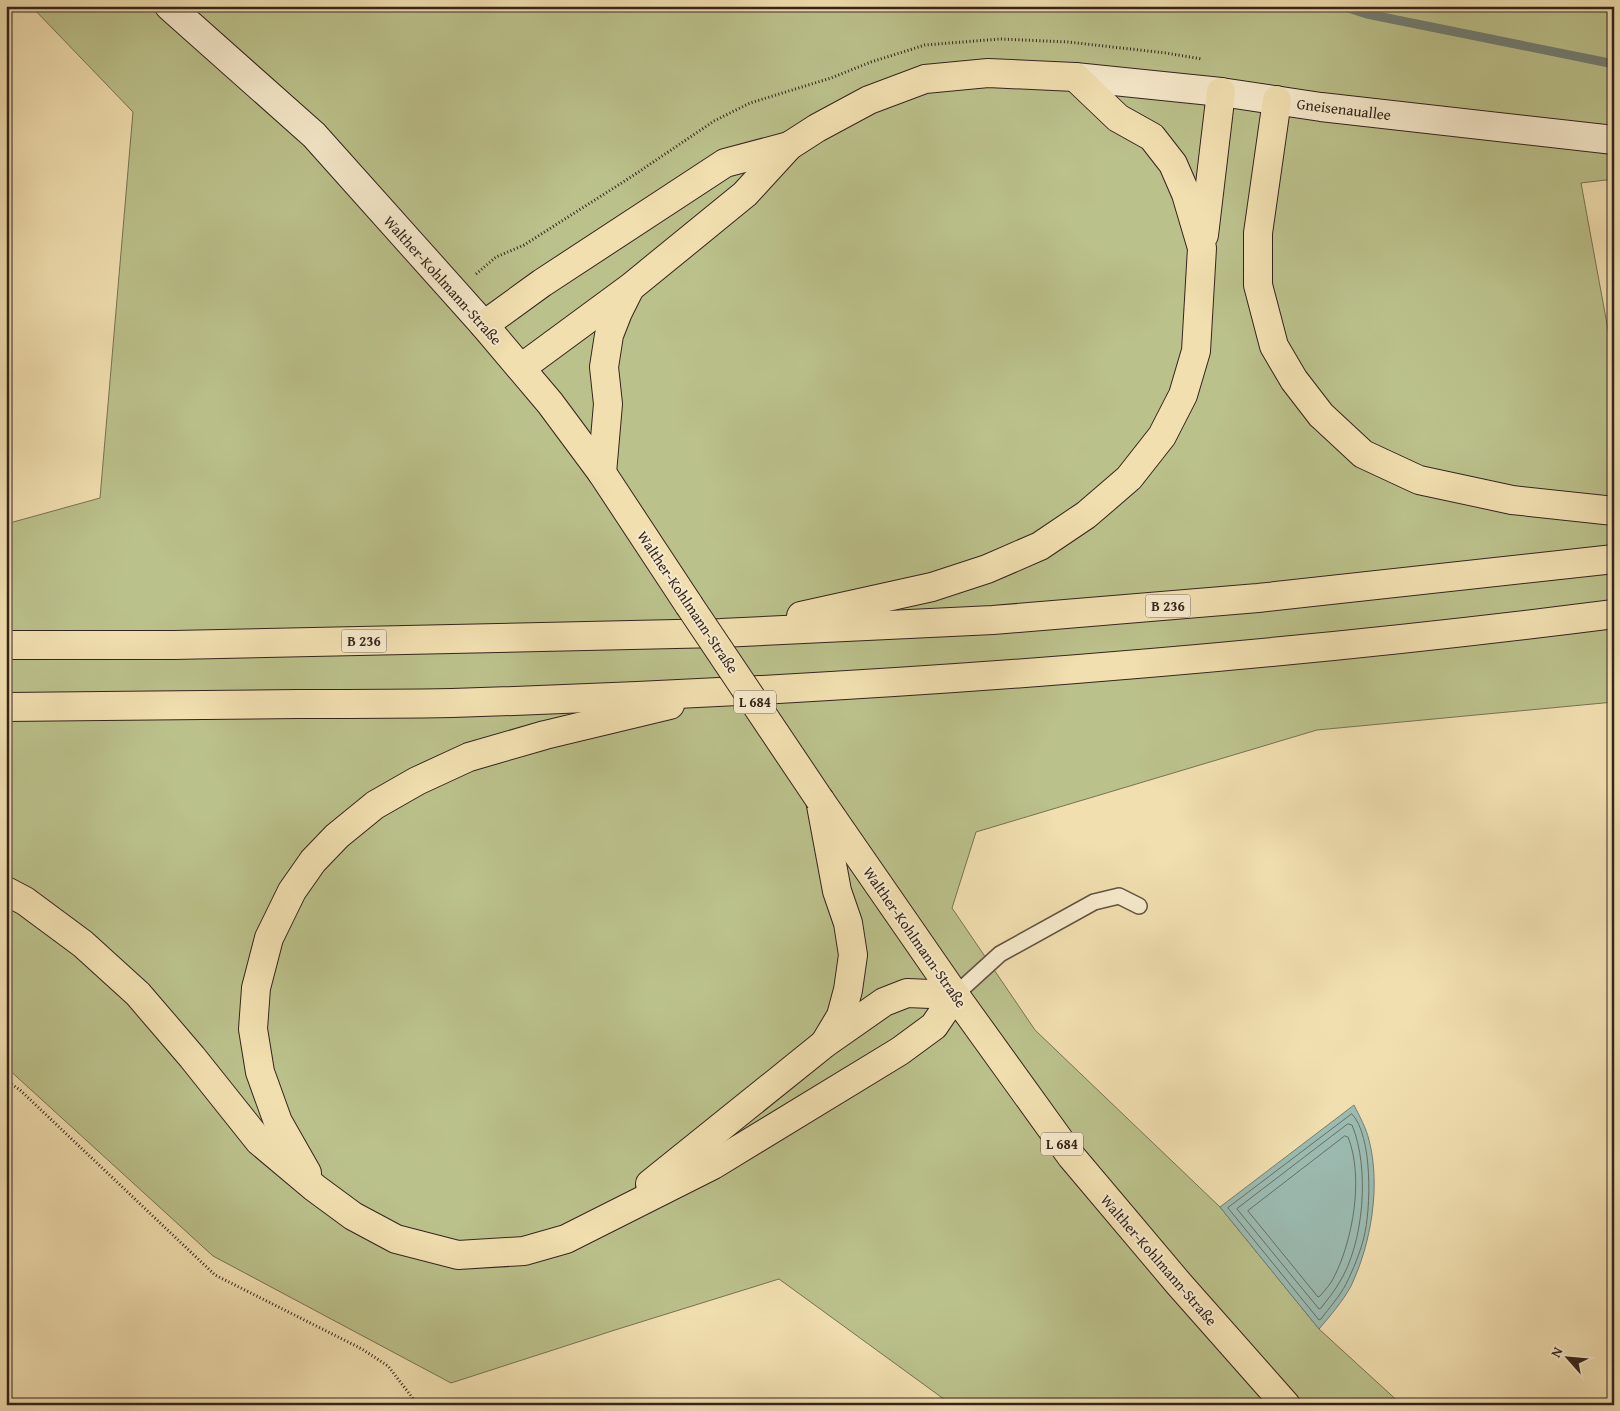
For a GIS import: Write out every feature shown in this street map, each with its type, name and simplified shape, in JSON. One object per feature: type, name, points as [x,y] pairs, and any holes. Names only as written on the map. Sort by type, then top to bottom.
[{"type":"main road","name":"Walther-Kohlmann-Straße","points":[[169,6],[314,136],[455,292],[550,403],[602,473],[820,800],[836,837],[956,995],[1070,1156],[1179,1284],[1286,1405]]},
{"type":"main road","points":[[521,368],[631,287],[744,194],[789,146],[817,128],[869,100],[925,79],[988,73],[1075,77],[1118,118],[1152,137],[1168,157],[1186,194],[1202,248]]},
{"type":"main road","name":"Gneisenauallee","points":[[1075,77],[1221,92],[1321,107],[1614,140]]},
{"type":"main road","points":[[721,633],[932,587],[987,569],[1040,546],[1086,515],[1130,478],[1162,436],[1183,395],[1196,352],[1202,248],[1221,92]]},
{"type":"main road","points":[[1276,100],[1258,234],[1258,285],[1274,346],[1294,380],[1321,415],[1363,454],[1419,480],[1512,500],[1614,511]]},
{"type":"main road","points":[[484,325],[542,283],[725,163],[789,146]]},
{"type":"main road","points":[[602,473],[608,404],[604,367],[609,335],[631,287]]},
{"type":"main road","name":"B 236","points":[[6,645],[174,645],[721,633],[1012,619],[1258,598],[1614,559]]},
{"type":"main road","points":[[6,707],[449,703],[720,692],[1192,660],[1479,631],[1614,614]]},
{"type":"main road","points":[[315,1188],[278,1122],[260,1072],[253,1028],[256,988],[269,938],[292,891],[313,861],[337,836],[375,805],[418,781],[469,757],[545,735],[720,692]]},
{"type":"main road","points":[[824,1044],[841,1016],[848,990],[853,956],[848,923],[837,891],[836,837]]},
{"type":"main road","points":[[6,891],[25,901],[83,944],[138,994],[192,1057],[258,1141],[315,1188],[353,1216],[396,1239],[458,1255],[524,1251],[566,1239],[713,1165],[900,1051],[934,1026],[956,995]]},
{"type":"main road","points":[[604,1221],[824,1044],[884,1002],[907,993],[956,995]]},
{"type":"lane","points":[[956,995],[1000,954],[1094,902],[1119,896],[1139,906]]},
{"type":"path","points":[[455,292],[496,257],[524,245],[631,177],[714,121],[750,102],[831,78],[871,62],[925,45],[1000,39],[1049,41],[1205,59]]},
{"type":"path","points":[[6,1080],[20,1090],[215,1275],[362,1349],[388,1366],[418,1405]]},
{"type":"green space","points":[[31,6],[1614,6],[1614,179],[1581,183],[1614,362],[1614,702],[1317,730],[976,832],[952,908],[1035,1030],[1220,1207],[1319,1329],[1402,1405],[952,1405],[779,1279],[451,1383],[213,1256],[6,1067],[6,524],[100,498],[133,112]]},
{"type":"water","points":[[1354,1105],[1363,1122],[1372,1158],[1374,1195],[1372,1214],[1364,1252],[1351,1286],[1319,1329],[1220,1207]]},
{"type":"waterway","points":[[1342,6],[1367,14],[1614,64]]}]
